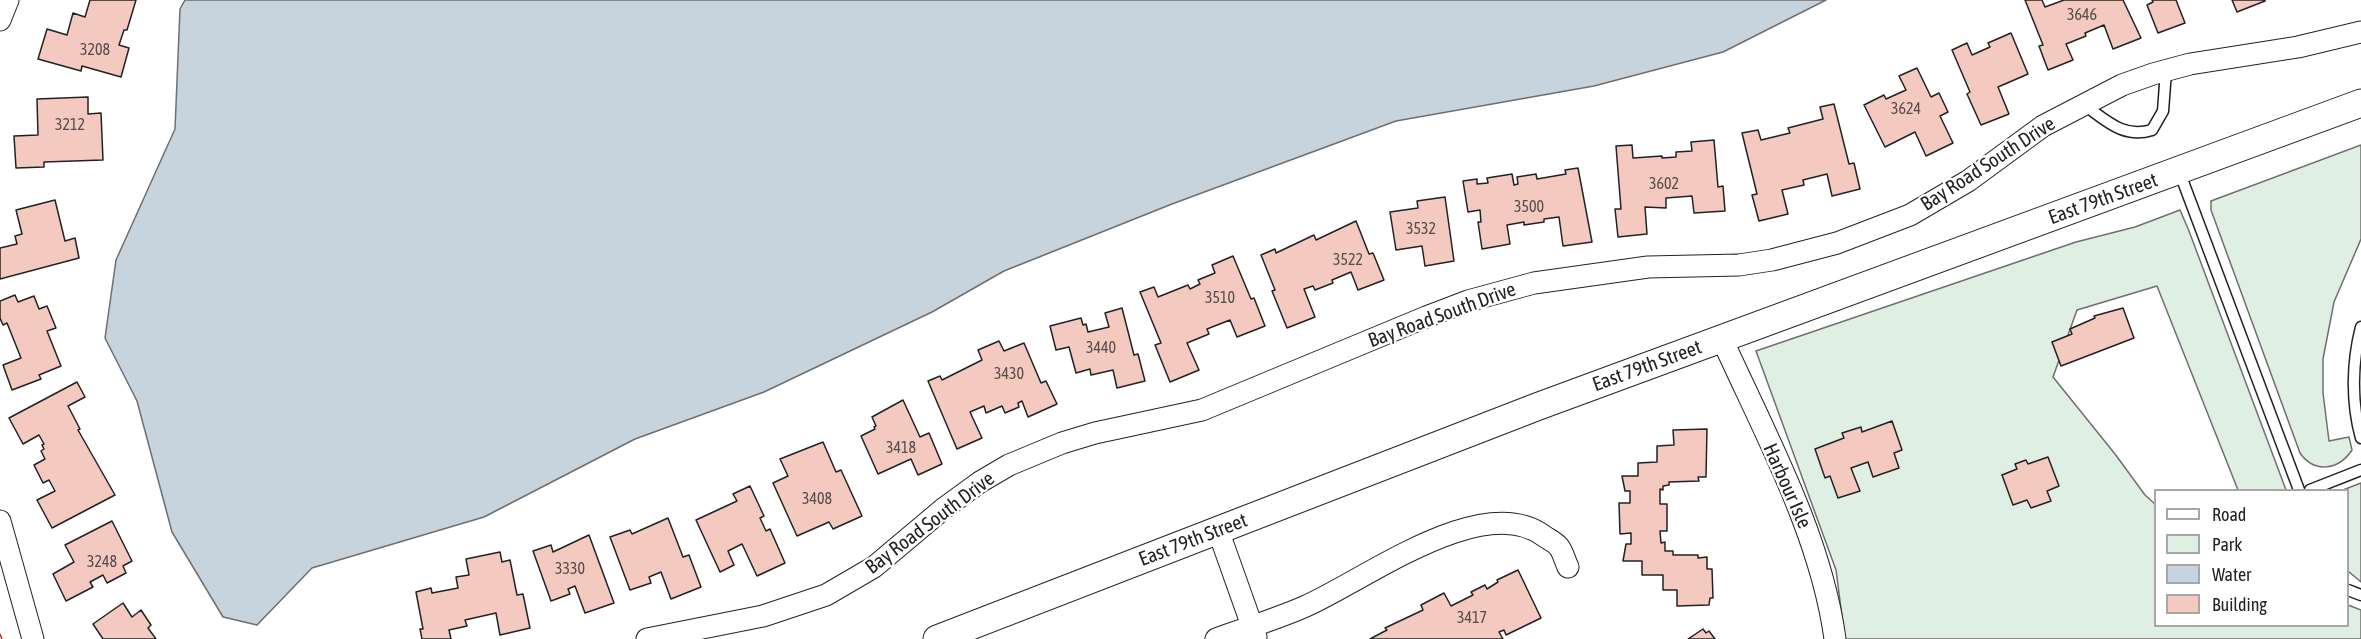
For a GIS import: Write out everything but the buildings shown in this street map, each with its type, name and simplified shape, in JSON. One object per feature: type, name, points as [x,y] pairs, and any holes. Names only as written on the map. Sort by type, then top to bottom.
[{"type":"street","points":[[0,20],[8,0]]},
{"type":"street","name":"Bay Road South Drive","points":[[647,639],[763,616],[826,595],[874,567],[961,494],[1030,455],[1095,433],[1202,410],[1468,301],[1557,278],[1648,267],[1739,265],[1772,260],[1837,243],[1889,224],[1968,181],[2043,126],[2122,86],[2201,62],[2320,42],[2361,32]]},
{"type":"street","name":"East 79th Street","points":[[937,639],[1722,339],[2361,103]]},
{"type":"street","name":"Harbour Isle","points":[[1722,339],[1807,530],[1824,584],[1835,639]]},
{"type":"street","points":[[0,520],[33,639]]},
{"type":"street","points":[[1216,639],[1255,632],[1427,543],[1457,530],[1487,523],[1511,522],[1536,530],[1559,546],[1568,567]]},
{"type":"street","points":[[1218,530],[1255,632]]},
{"type":"lane","points":[[2083,104],[2114,125],[2129,132],[2142,134],[2152,130],[2163,111],[2166,71]]},
{"type":"lane","points":[[2179,171],[2299,489]]},
{"type":"lane","points":[[2361,327],[2354,362],[2356,404],[2361,438]]},
{"type":"lane","points":[[2313,489],[2361,470]]},
{"type":"green space","points":[[2361,145],[2361,239],[2334,302],[2323,359],[2323,393],[2329,441],[2349,437],[2352,450],[2340,462],[2326,467],[2312,464],[2300,453],[2211,210],[2211,201]]},
{"type":"green space","points":[[2180,210],[2286,489],[2238,489],[2157,286],[2077,310],[2053,377],[2145,495],[2154,503],[2154,627],[2349,627],[2349,605],[2361,610],[2361,639],[1845,639],[1836,570],[1756,351],[2076,242],[2135,227]]},
{"type":"green space","points":[[2361,483],[2361,582],[2349,572],[2349,489],[2346,489]]},
{"type":"water","points":[[185,0],[1826,0],[1723,52],[1594,86],[1396,121],[1172,204],[1004,271],[932,312],[764,392],[635,439],[484,517],[312,568],[257,625],[223,617],[172,532],[137,401],[105,338],[116,260],[175,129],[180,9]]},
{"type":"power","points":[[0,634],[2,639]]}]
